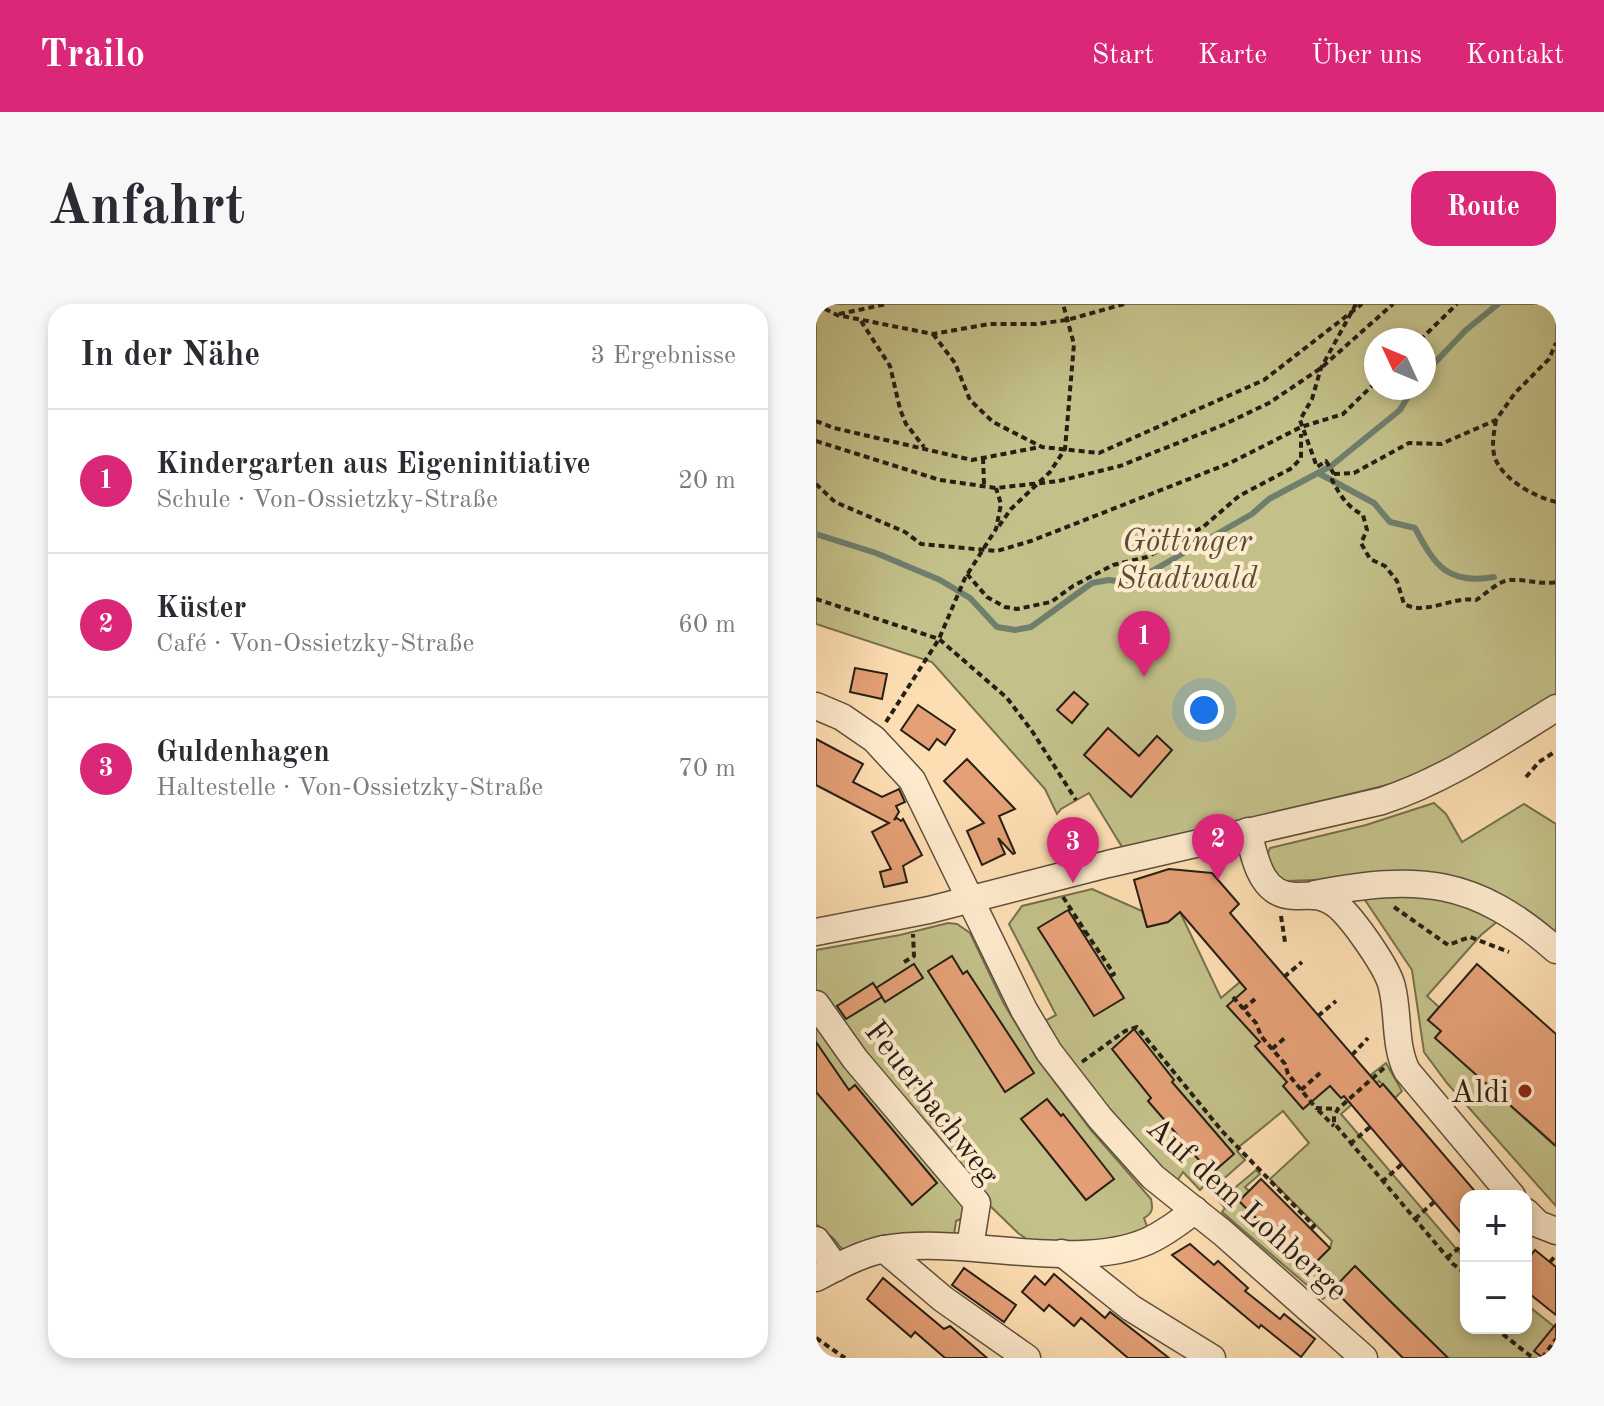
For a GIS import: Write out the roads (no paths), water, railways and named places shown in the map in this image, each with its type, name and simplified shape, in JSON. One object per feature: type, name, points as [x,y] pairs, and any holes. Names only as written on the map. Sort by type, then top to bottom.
[{"type":"street","name":"Auf dem Lohberge","points":[[816,706],[856,725],[901,765],[912,780],[1024,1010],[1063,1071],[1100,1118],[1153,1177],[1318,1315],[1364,1358]]},
{"type":"street","points":[[816,932],[929,910],[1052,878],[1371,804],[1419,789],[1444,777],[1556,708]]},
{"type":"street","points":[[1248,831],[1258,868],[1272,889],[1283,895],[1315,894],[1362,884],[1431,884],[1452,889],[1514,915],[1556,950]]},
{"type":"street","points":[[1315,894],[1340,908],[1387,971],[1400,1050],[1412,1080],[1507,1190]]},
{"type":"street","name":"Feuerbachweg","points":[[816,1004],[855,1059],[977,1203],[970,1247]]},
{"type":"street","points":[[816,1240],[826,1273],[884,1249],[970,1247],[1062,1253],[1119,1250],[1166,1232],[1195,1210]]},
{"type":"street","points":[[1532,1218],[1538,1224],[1556,1231]]},
{"type":"street","points":[[884,1249],[943,1299],[1027,1358]]},
{"type":"street","points":[[1062,1253],[1131,1308],[1212,1358]]},
{"type":"waterway","points":[[1436,361],[1466,330],[1498,304]]},
{"type":"waterway","points":[[816,534],[876,553],[940,580],[970,598],[997,627],[1015,630],[1031,627],[1092,583],[1109,580],[1131,583],[1252,514],[1269,499],[1331,466],[1400,410],[1406,400]]},
{"type":"waterway","points":[[1320,474],[1374,503],[1390,522],[1415,528],[1429,553],[1445,570],[1465,578],[1494,577]]},
{"type":"place","name":"Kindergarten aus Eigeninitiative","points":[[1144,677]]},
{"type":"place","name":"Küster","points":[[1218,880]]},
{"type":"place","name":"Guldenhagen","points":[[1073,883]]},
{"type":"place","name":"Aldi","points":[[1525,1091]]},
{"type":"park label","name":"Göttinger Stadtwald","points":[[1187,558]]}]
